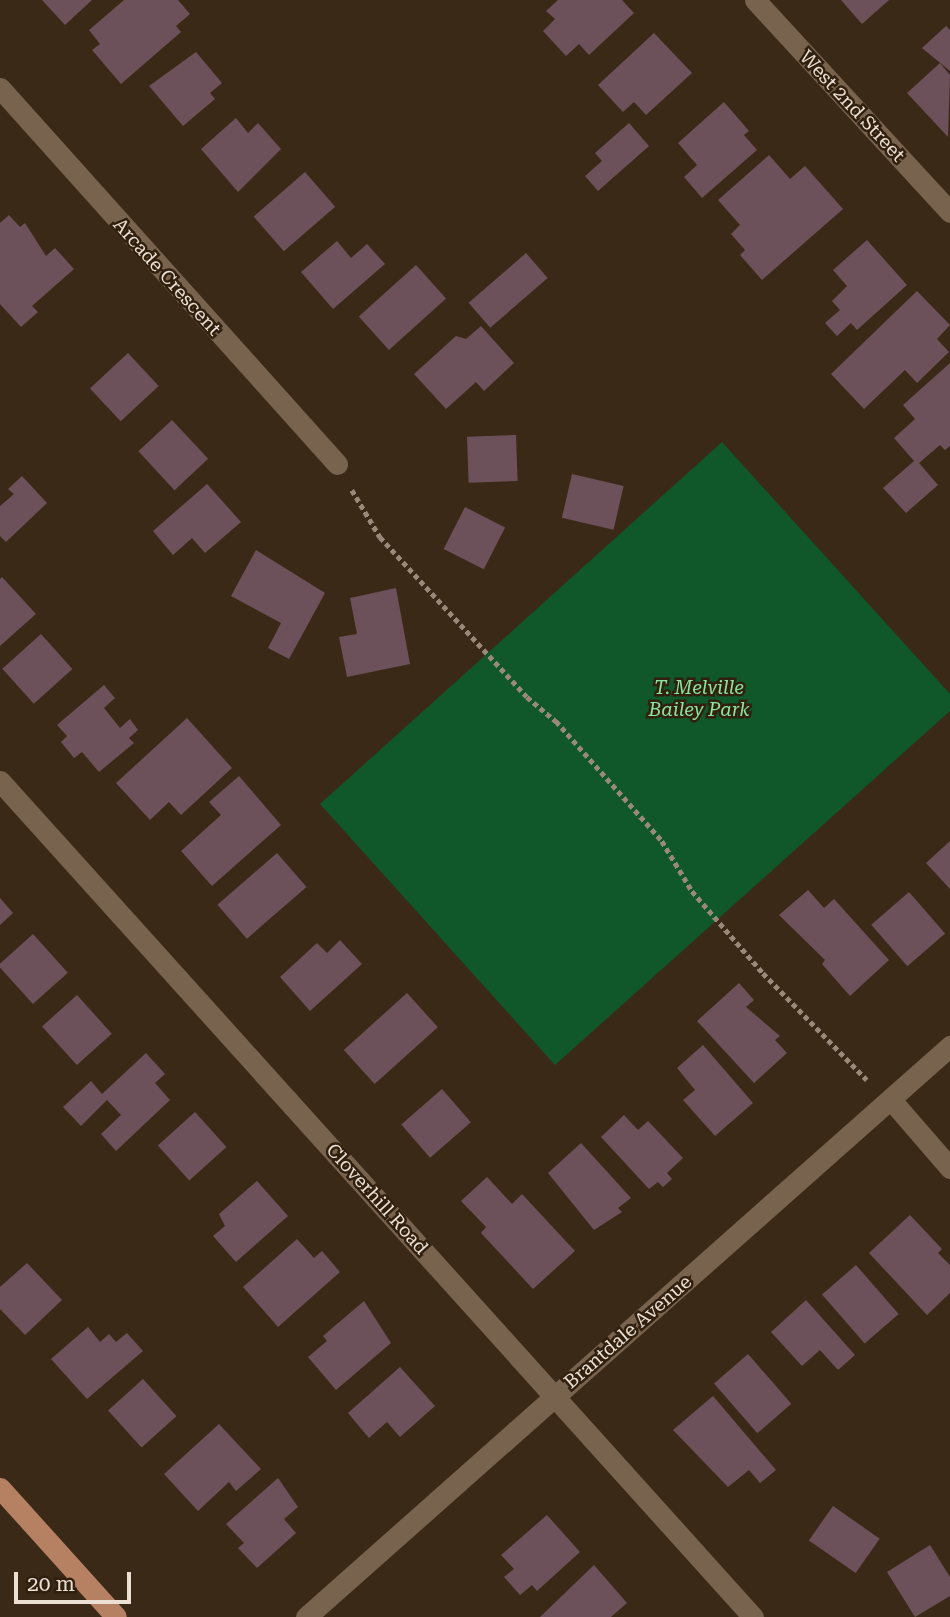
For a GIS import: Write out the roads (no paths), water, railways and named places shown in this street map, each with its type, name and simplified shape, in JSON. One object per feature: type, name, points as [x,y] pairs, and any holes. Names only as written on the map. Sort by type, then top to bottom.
[{"type":"main road","points":[[0,1488],[116,1617]]},
{"type":"street","name":"West 2nd Street","points":[[755,0],[950,211]]},
{"type":"street","name":"Arcade Crescent","points":[[0,88],[337,464]]},
{"type":"street","name":"Cloverhill Road","points":[[0,781],[754,1617]]},
{"type":"street","name":"Brantdale Avenue","points":[[306,1617],[892,1101],[950,1046]]},
{"type":"street","points":[[892,1101],[950,1168]]},
{"type":"park label","name":"T. Melville Bailey Park","points":[[699,699]]}]
